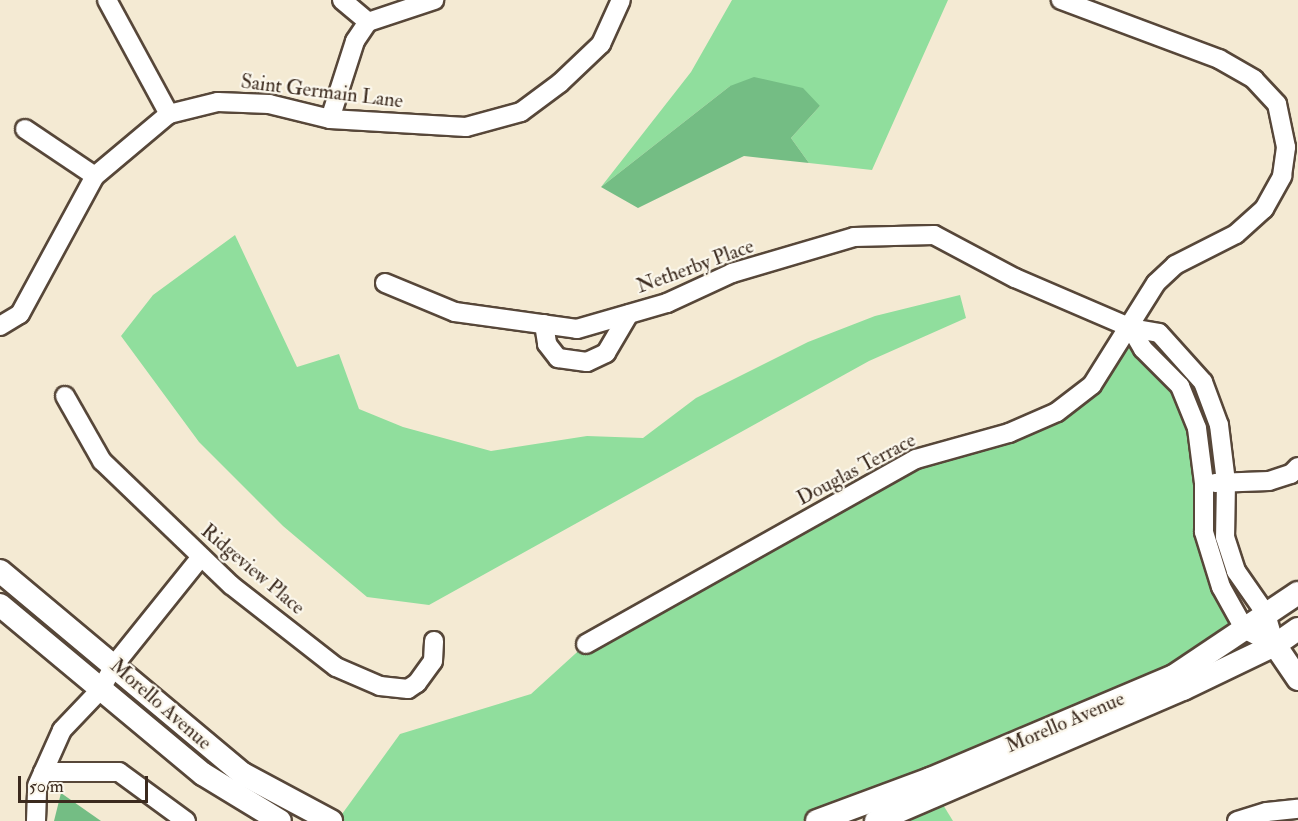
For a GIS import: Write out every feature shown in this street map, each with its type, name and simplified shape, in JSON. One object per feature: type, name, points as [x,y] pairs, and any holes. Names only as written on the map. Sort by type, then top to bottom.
[{"type":"street","points":[[107,0],[169,114]]},
{"type":"street","points":[[342,0],[368,22]]},
{"type":"street","points":[[330,119],[355,41],[368,22],[434,0]]},
{"type":"street","name":"Saint Germain Lane","points":[[0,326],[20,314],[95,176],[169,114],[218,102],[268,104],[330,119],[466,127],[521,112],[560,83],[601,44],[621,0]]},
{"type":"street","name":"Douglas Terrace","points":[[586,644],[916,459],[1009,434],[1057,412],[1092,385],[1131,328],[1156,283],[1175,265],[1236,234],[1264,209],[1282,176],[1286,147],[1277,104],[1254,79],[1219,59],[1060,0]]},
{"type":"street","points":[[25,129],[95,176]]},
{"type":"street","name":"Netherby Place","points":[[385,284],[455,312],[577,328],[667,303],[732,273],[854,237],[934,235],[1015,278],[1131,328],[1159,333],[1203,382],[1219,424],[1227,482],[1225,537],[1236,571],[1266,614],[1275,645]]},
{"type":"street","points":[[544,324],[548,344],[558,358],[587,362],[606,353],[629,314]]},
{"type":"street","points":[[1131,328],[1143,349],[1180,386],[1197,428],[1204,483],[1204,532],[1221,587],[1245,630],[1275,645],[1298,678]]},
{"type":"street","name":"Ridgeview Place","points":[[64,396],[102,461],[201,557],[336,667],[380,686],[408,689],[417,684],[433,661],[434,641]]},
{"type":"street","points":[[1204,483],[1269,481],[1291,474],[1298,467]]},
{"type":"street","points":[[36,821],[37,786],[62,730],[101,689],[115,664],[201,557]]},
{"type":"street","name":"Morello Avenue","points":[[0,571],[115,664],[243,774],[331,821]]},
{"type":"street","name":"Morello Avenue","points":[[816,821],[930,779],[1174,676],[1298,593]]},
{"type":"street","name":"Morello Avenue","points":[[0,605],[203,774],[280,821]]},
{"type":"street","name":"Morello Avenue","points":[[876,821],[1275,645],[1298,629]]},
{"type":"street","points":[[43,772],[119,772],[186,821]]},
{"type":"street","points":[[1237,821],[1267,812],[1298,809]]},
{"type":"green space","points":[[732,0],[948,0],[872,170],[809,163],[791,138],[820,106],[730,86],[601,187],[691,72]]},
{"type":"green space","points":[[754,77],[803,88],[820,106],[791,138],[809,163],[744,156],[638,208],[601,187],[730,86]]},
{"type":"green space","points":[[235,235],[297,367],[339,354],[359,409],[403,427],[491,451],[587,436],[643,438],[696,398],[808,342],[875,316],[960,295],[966,318],[869,361],[429,605],[367,597],[283,526],[199,442],[121,336],[153,295]]},
{"type":"green space","points":[[1131,328],[1180,386],[1197,428],[1204,532],[1245,630],[1174,676],[817,821],[337,821],[400,734],[531,694],[586,644],[916,459],[1057,412]]},
{"type":"green space","points":[[61,793],[101,821],[54,821]]},
{"type":"green space","points":[[937,795],[953,821],[876,821]]}]
